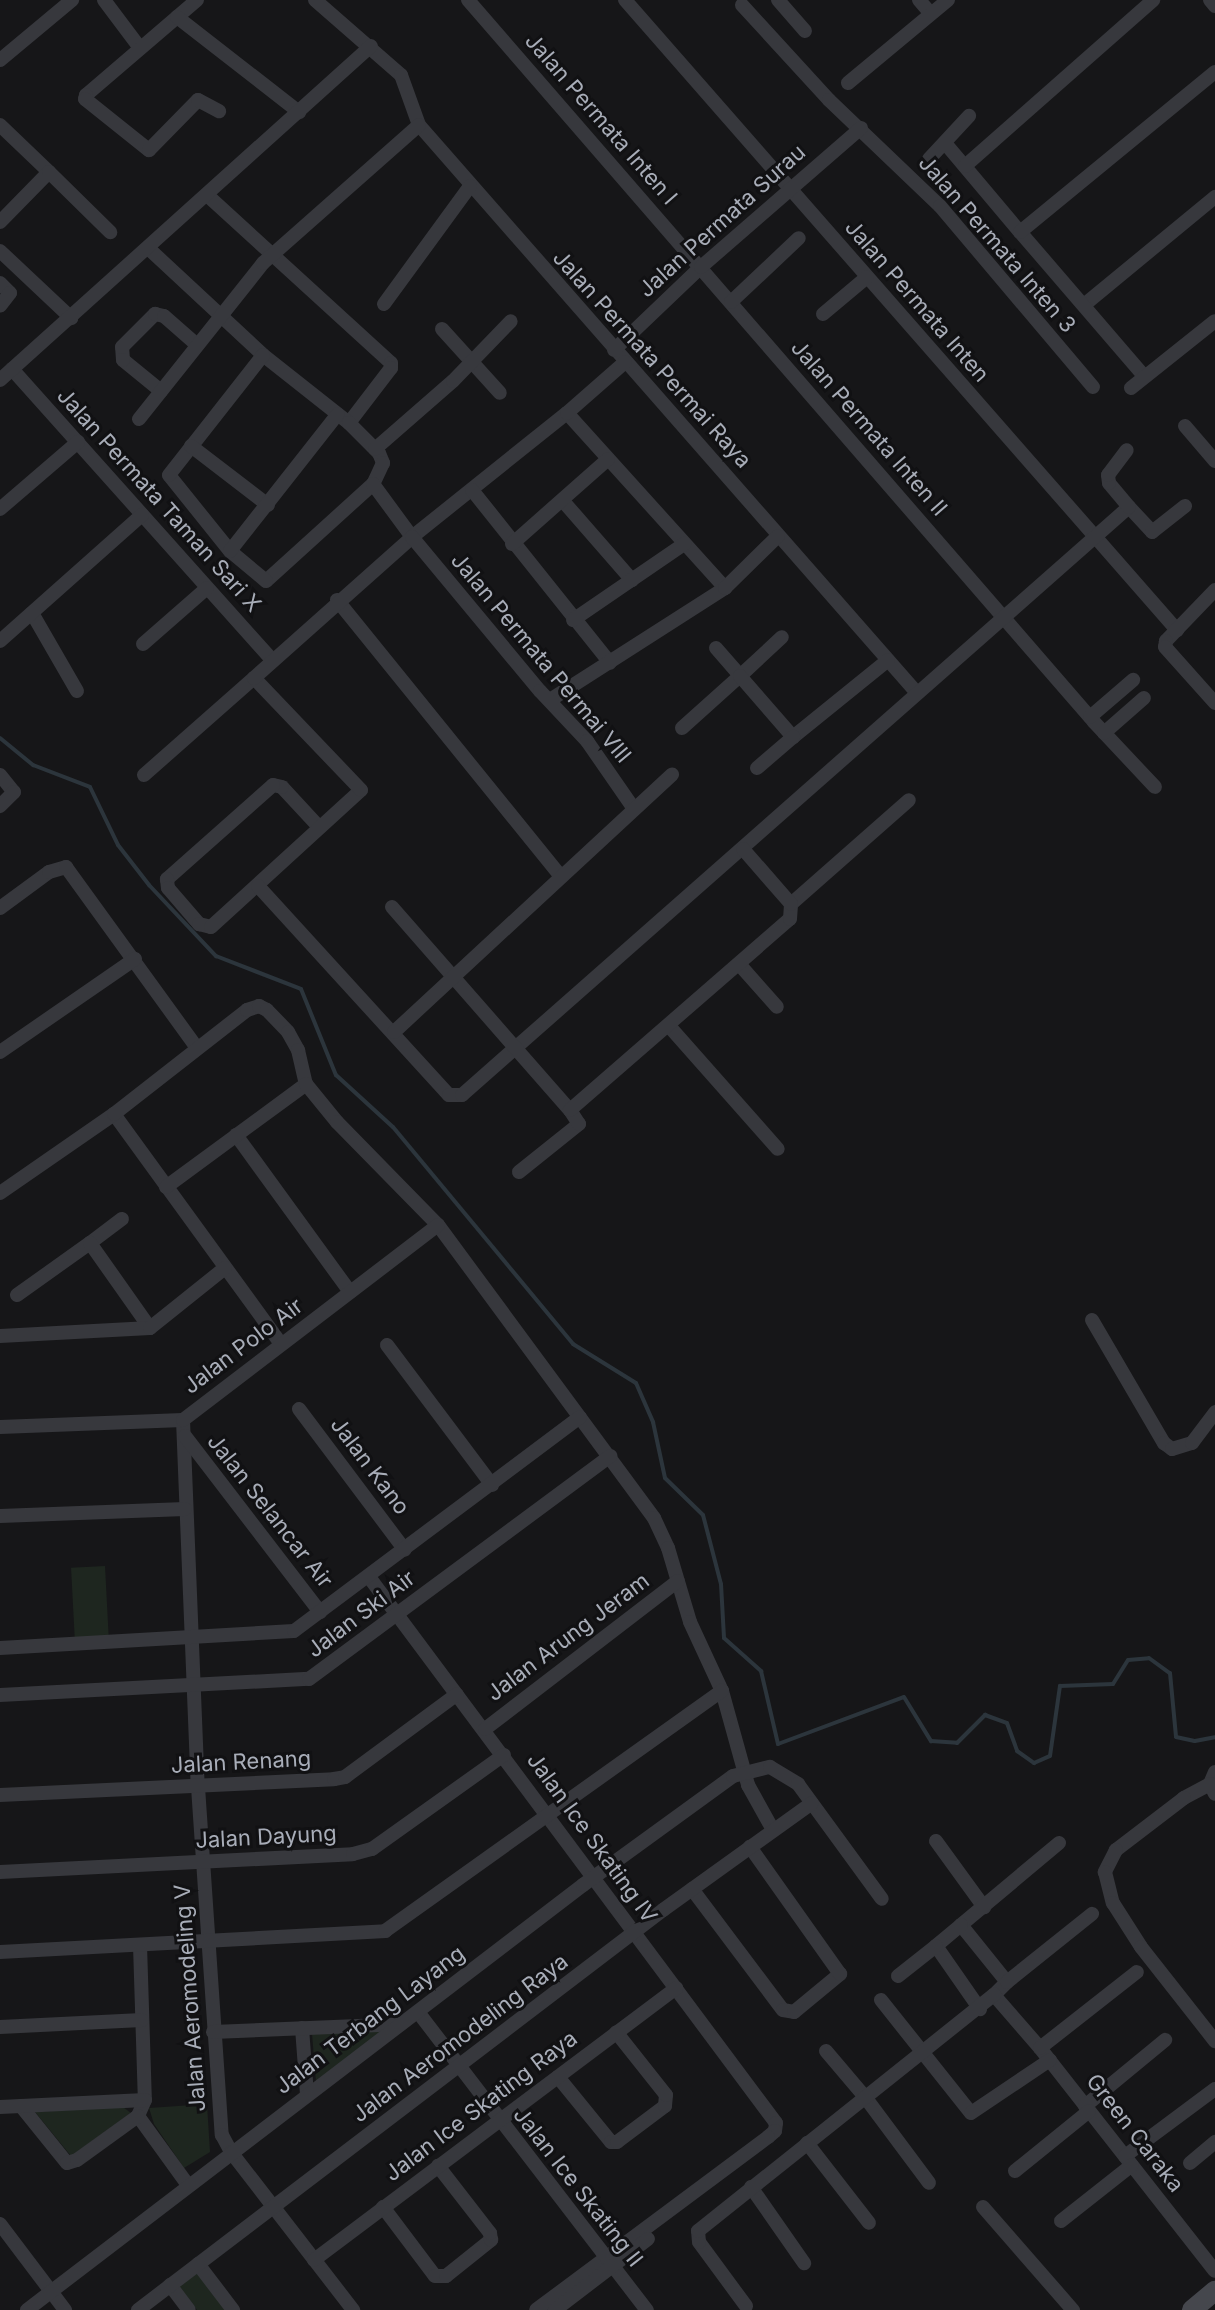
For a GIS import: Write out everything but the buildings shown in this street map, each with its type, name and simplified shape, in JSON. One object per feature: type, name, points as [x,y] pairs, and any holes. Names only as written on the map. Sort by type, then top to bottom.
[{"type":"main road","points":[[1192,2310],[1215,2291]]},
{"type":"street","points":[[0,60],[72,0]]},
{"type":"street","points":[[104,0],[140,48]]},
{"type":"street","points":[[197,0],[86,95],[87,103],[149,150],[198,100],[205,100],[219,111]]},
{"type":"street","name":"Jalan Permata Permai Raya","points":[[315,0],[401,75],[419,125],[916,692]]},
{"type":"street","name":"Jalan Permata Inten I","points":[[468,0],[701,267]]},
{"type":"street","name":"Jalan Permata Inten","points":[[625,0],[1177,630]]},
{"type":"street","points":[[778,0],[805,31]]},
{"type":"street","points":[[919,0],[931,14]]},
{"type":"street","points":[[848,83],[948,0]]},
{"type":"street","points":[[965,166],[1153,0]]},
{"type":"street","points":[[1210,0],[1215,6]]},
{"type":"street","name":"Jalan Permata Inten 3","points":[[742,5],[829,100],[940,206],[1093,387]]},
{"type":"street","points":[[177,17],[299,112]]},
{"type":"street","points":[[0,380],[371,46]]},
{"type":"street","points":[[1020,232],[1215,72]]},
{"type":"street","points":[[929,159],[969,116]]},
{"type":"street","points":[[0,125],[110,232]]},
{"type":"street","points":[[139,419],[219,316],[273,254],[419,125]]},
{"type":"street","name":"Jalan Permata Surau","points":[[614,350],[701,267],[861,128]]},
{"type":"street","points":[[945,143],[1144,376]]},
{"type":"street","points":[[0,222],[49,172]]},
{"type":"street","points":[[384,304],[470,186]]},
{"type":"street","points":[[207,195],[391,363],[391,368],[230,551]]},
{"type":"street","points":[[1084,305],[1215,197]]},
{"type":"street","points":[[731,302],[799,238]]},
{"type":"street","points":[[148,248],[263,355],[344,418],[375,449],[383,463],[373,484],[272,580],[261,579],[230,551],[170,478],[172,470],[263,355]]},
{"type":"street","points":[[0,251],[71,318]]},
{"type":"street","name":"Jalan Permata Inten II","points":[[701,267],[1090,717],[1155,787]]},
{"type":"street","points":[[823,314],[867,277]]},
{"type":"street","points":[[0,306],[5,288],[35,285]]},
{"type":"street","points":[[161,391],[123,360],[122,347],[155,314],[164,316],[197,345]]},
{"type":"street","points":[[375,449],[471,363],[511,321]]},
{"type":"street","points":[[1131,388],[1215,321]]},
{"type":"street","points":[[442,329],[500,393]]},
{"type":"street","points":[[144,775],[337,600],[625,362]]},
{"type":"street","name":"Jalan Permata Taman Sari X","points":[[12,369],[272,660]]},
{"type":"street","points":[[567,413],[725,588]]},
{"type":"street","points":[[1185,426],[1213,454]]},
{"type":"street","points":[[0,509],[78,442]]},
{"type":"street","points":[[191,446],[268,505]]},
{"type":"street","points":[[1127,450],[1108,475],[1109,483],[1152,532],[1185,506]]},
{"type":"street","points":[[512,544],[608,459]]},
{"type":"street","name":"Jalan Permata Permai VIII","points":[[373,484],[412,537],[587,741],[634,809]]},
{"type":"street","points":[[472,490],[512,544],[610,663]]},
{"type":"street","points":[[563,501],[632,580]]},
{"type":"street","points":[[258,886],[449,1095],[462,1095],[1129,507]]},
{"type":"street","points":[[0,641],[142,515]]},
{"type":"street","points":[[550,700],[725,588],[778,536]]},
{"type":"street","points":[[573,620],[684,544]]},
{"type":"street","points":[[143,644],[207,588]]},
{"type":"street","points":[[1215,590],[1166,641],[1165,647],[1215,703]]},
{"type":"street","points":[[337,600],[561,877]]},
{"type":"street","points":[[32,613],[77,691]]},
{"type":"street","points":[[682,728],[782,637]]},
{"type":"street","points":[[716,648],[793,737]]},
{"type":"street","points":[[757,768],[888,660]]},
{"type":"street","points":[[254,678],[361,790],[211,927],[199,924],[168,888],[167,879],[273,785],[282,787],[319,827]]},
{"type":"street","points":[[1090,717],[1133,680]]},
{"type":"street","points":[[1104,733],[1144,698]]},
{"type":"street","points":[[0,775],[14,792],[0,806]]},
{"type":"street","points":[[394,1032],[450,976],[672,775]]},
{"type":"street","points":[[570,1110],[790,919],[791,904],[909,800]]},
{"type":"street","points":[[743,849],[791,904]]},
{"type":"street","points":[[0,908],[49,872],[66,867],[197,1048]]},
{"type":"street","points":[[392,907],[579,1124],[519,1172]]},
{"type":"street","points":[[0,1052],[135,959]]},
{"type":"street","points":[[739,964],[777,1007]]},
{"type":"street","points":[[0,1193],[114,1114],[247,1010],[259,1006],[288,1032],[298,1050],[306,1084],[166,1187]]},
{"type":"street","points":[[669,1026],[778,1149]]},
{"type":"street","name":"Jalan Arung Jeram","points":[[306,1084],[355,1141],[438,1225],[654,1518],[678,1581],[485,1729]]},
{"type":"street","points":[[114,1114],[281,1344]]},
{"type":"street","points":[[236,1135],[350,1292]]},
{"type":"street","points":[[17,1295],[122,1219]]},
{"type":"street","name":"Jalan Polo Air","points":[[0,1427],[183,1420],[438,1225]]},
{"type":"street","points":[[90,1243],[150,1328]]},
{"type":"street","points":[[0,1336],[150,1328],[225,1268]]},
{"type":"street","points":[[1092,1320],[1164,1443],[1172,1449],[1192,1443],[1215,1412]]},
{"type":"street","points":[[387,1345],[492,1485]]},
{"type":"street","name":"Jalan Kano","points":[[299,1409],[405,1550]]},
{"type":"street","name":"Jalan Ski Air","points":[[0,1648],[294,1631],[580,1417]]},
{"type":"street","name":"Jalan Aeromodeling V","points":[[183,1420],[198,1787],[222,2135],[231,2152],[353,2310]]},
{"type":"street","name":"Jalan Selancar Air","points":[[185,1436],[320,1612]]},
{"type":"street","name":"Jalan Ski Air","points":[[0,1695],[309,1679],[610,1456]]},
{"type":"street","points":[[0,1516],[185,1509]]},
{"type":"street","name":"Jalan Ice Skating IV","points":[[369,1577],[549,1815],[776,2127],[609,2258]]},
{"type":"street","points":[[678,1581],[690,1622],[722,1691],[755,1801],[773,1830]]},
{"type":"street","points":[[0,1952],[385,1931],[722,1691]]},
{"type":"street","name":"Jalan Renang","points":[[0,1795],[345,1777],[457,1694]]},
{"type":"street","name":"Jalan Dayung","points":[[0,1872],[353,1854],[372,1849],[504,1755]]},
{"type":"street","points":[[744,1772],[770,1767],[798,1784],[882,1899]]},
{"type":"street","name":"Jalan Terbang Layang","points":[[27,2310],[594,1876],[744,1772]]},
{"type":"street","points":[[1213,1784],[1184,1798],[1116,1850],[1105,1872],[1113,1903],[1141,1947],[1215,2041]]},
{"type":"street","name":"Jalan Aeromodeling Raya","points":[[138,2310],[692,1889],[812,1803]]},
{"type":"street","points":[[936,1841],[984,1907]]},
{"type":"street","points":[[898,1976],[1059,1843]]},
{"type":"street","points":[[692,1889],[783,2010],[794,2012],[840,1974],[750,1847]]},
{"type":"street","points":[[746,2306],[697,2237],[698,2231],[980,2009],[1007,1982],[1092,1914]]},
{"type":"street","points":[[961,1925],[1007,1982]]},
{"type":"street","points":[[21,2106],[67,2163],[77,2160],[138,2116],[145,2100],[140,1945]]},
{"type":"street","points":[[936,1946],[980,2009]]},
{"type":"street","points":[[881,2000],[974,2114],[1137,1972]]},
{"type":"street","name":"Jalan Ice Skating Raya","points":[[314,2260],[676,1988]]},
{"type":"street","name":"Green Caraka","points":[[994,1995],[1045,2054],[1215,2271]]},
{"type":"street","name":"Jalan Ice Skating II","points":[[418,2012],[647,2310]]},
{"type":"street","points":[[0,2027],[142,2020]]},
{"type":"street","points":[[213,2032],[402,2024]]},
{"type":"street","points":[[302,2028],[307,2095]]},
{"type":"street","points":[[558,2077],[611,2142],[617,2142],[665,2106],[666,2095],[616,2032]]},
{"type":"street","points":[[1015,2171],[1165,2040]]},
{"type":"street","points":[[826,2051],[865,2097],[929,2183]]},
{"type":"street","points":[[1061,2221],[1215,2089]]},
{"type":"street","points":[[0,2107],[145,2100]]},
{"type":"street","points":[[138,2116],[188,2185]]},
{"type":"street","points":[[1190,2163],[1215,2142]]},
{"type":"street","points":[[807,2143],[869,2223]]},
{"type":"street","points":[[383,2207],[435,2276],[446,2276],[467,2261],[488,2245],[490,2233],[438,2166]]},
{"type":"street","points":[[751,2187],[804,2263]]},
{"type":"street","points":[[983,2207],[1073,2310]]},
{"type":"street","points":[[0,2224],[65,2310]]},
{"type":"street","points":[[536,2310],[609,2258],[648,2239]]},
{"type":"street","points":[[565,2307],[609,2258]]},
{"type":"street","points":[[198,2264],[233,2310]]},
{"type":"street","points":[[170,2285],[189,2310]]},
{"type":"shaded area","points":[[105,1566],[109,1636],[75,1638],[71,1568]]},
{"type":"shaded area","points":[[384,2031],[316,2082],[312,2034]]},
{"type":"shaded area","points":[[207,2104],[210,2152],[184,2168],[154,2124],[149,2108]]},
{"type":"shaded area","points":[[123,2107],[131,2113],[71,2156],[35,2112]]},
{"type":"shaded area","points":[[197,2273],[225,2310],[197,2310],[179,2287]]},
{"type":"waterway","points":[[0,738],[33,765],[90,787],[118,845],[149,885],[216,956],[301,989],[336,1075],[393,1127],[573,1344],[636,1383],[653,1422],[665,1478],[703,1515],[721,1584],[724,1638],[761,1671],[778,1744],[904,1697],[931,1741],[957,1743],[985,1715],[1007,1723],[1017,1751],[1034,1763],[1050,1756],[1060,1686],[1113,1684],[1128,1660],[1149,1658],[1170,1673],[1176,1737],[1195,1741],[1215,1737]]}]
